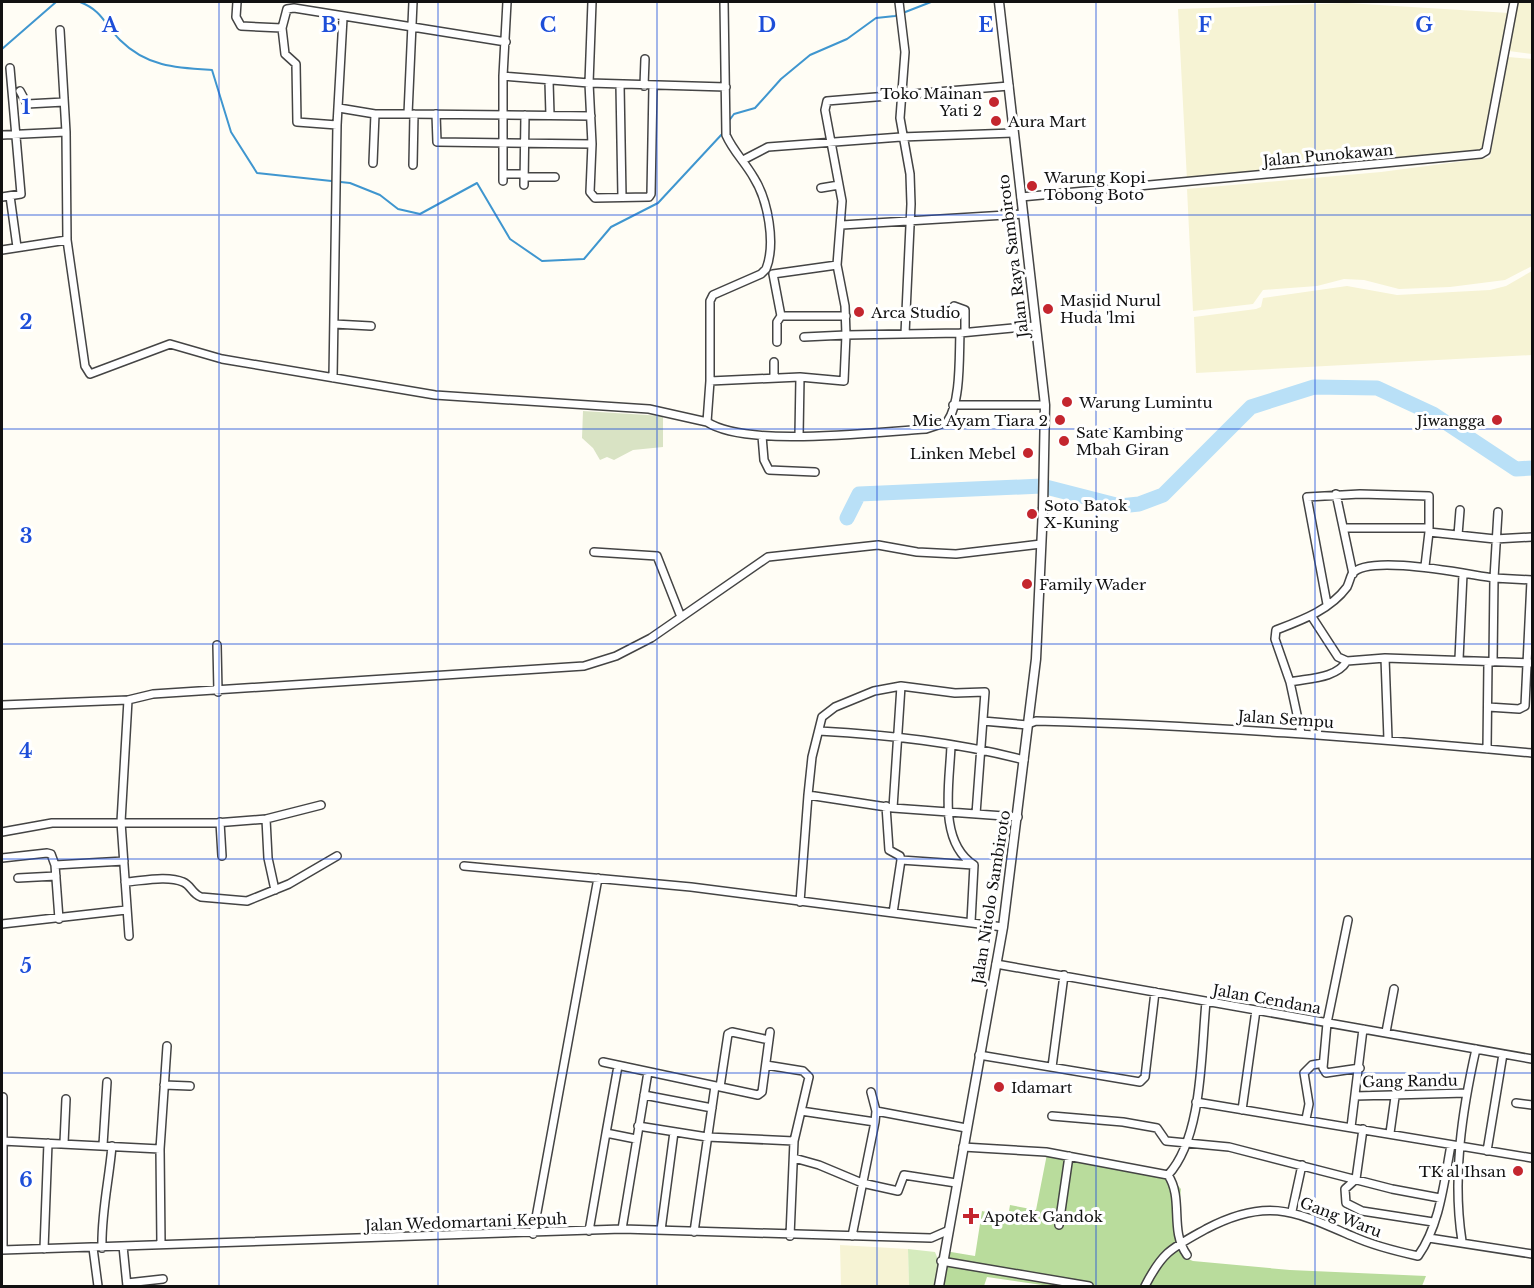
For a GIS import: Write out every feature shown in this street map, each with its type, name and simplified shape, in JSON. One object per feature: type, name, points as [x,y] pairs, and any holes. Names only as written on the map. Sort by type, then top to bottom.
[{"type":"street","points":[[237,2],[237,23],[242,26],[282,27]]},
{"type":"street","points":[[413,2],[411,114],[413,165]]},
{"type":"street","points":[[507,2],[503,76],[503,178],[555,177]]},
{"type":"street","points":[[592,2],[590,192],[595,198],[649,197],[651,194],[653,87]]},
{"type":"street","points":[[724,2],[726,135],[733,151],[756,181],[769,231],[768,263],[764,272]]},
{"type":"street","name":"Jalan Raya Sambiroto","points":[[999,2],[1045,405],[1043,508]]},
{"type":"street","name":"Jalan Punokawan","points":[[1021,197],[1481,154],[1486,151],[1514,2]]},
{"type":"street","points":[[899,4],[905,52],[900,95],[901,137],[910,174],[905,334]]},
{"type":"street","points":[[337,126],[297,122],[295,115],[296,64],[285,54],[282,27],[287,9],[299,5],[343,18],[506,42]]},
{"type":"street","points":[[333,378],[337,126],[343,18]]},
{"type":"street","points":[[60,30],[66,132],[67,240],[85,366],[90,374],[170,344],[222,359],[468,398],[648,409],[707,422],[728,432],[762,436],[926,429],[947,422],[953,405],[965,310],[954,306]]},
{"type":"street","points":[[644,86],[645,59]]},
{"type":"street","points":[[10,68],[21,194],[6,196],[17,248]]},
{"type":"street","points":[[503,76],[653,87],[726,87]]},
{"type":"street","points":[[549,81],[550,115]]},
{"type":"street","points":[[620,85],[622,197]]},
{"type":"street","points":[[710,381],[800,377],[844,381],[846,316],[837,264],[842,225],[839,186],[825,110],[827,101],[1009,86]]},
{"type":"street","points":[[20,91],[27,104],[64,102]]},
{"type":"street","points":[[339,108],[375,114],[591,116]]},
{"type":"street","points":[[373,164],[375,114]]},
{"type":"street","points":[[436,114],[437,142],[524,145],[592,144]]},
{"type":"street","points":[[524,179],[525,115]]},
{"type":"street","points":[[2,135],[66,132]]},
{"type":"street","points":[[742,160],[768,147],[831,141],[1013,133]]},
{"type":"street","points":[[821,188],[839,186]]},
{"type":"street","points":[[842,225],[1023,214]]},
{"type":"street","points":[[2,250],[67,240]]},
{"type":"street","points":[[707,422],[710,381],[710,301],[713,295],[764,272],[773,274],[837,264]]},
{"type":"street","points":[[773,274],[781,316],[777,322],[777,342]]},
{"type":"street","points":[[781,316],[846,316]]},
{"type":"street","points":[[334,324],[371,326]]},
{"type":"street","points":[[804,337],[846,334],[963,333],[1035,326]]},
{"type":"street","points":[[774,362],[774,377]]},
{"type":"street","points":[[799,436],[800,377]]},
{"type":"street","points":[[953,405],[1045,405]]},
{"type":"street","points":[[762,436],[764,460],[769,470],[815,471]]},
{"type":"street","points":[[1301,733],[1290,682],[1275,639],[1276,630],[1312,616],[1346,588],[1353,574],[1336,494]]},
{"type":"street","points":[[1327,604],[1306,498],[1336,494],[1426,494],[1430,502],[1425,566]]},
{"type":"street","name":"Jalan Nitolo Sambiroto","points":[[939,1287],[941,1261],[1003,927],[1018,817],[1036,659],[1043,508]]},
{"type":"street","points":[[1458,535],[1461,510]]},
{"type":"street","points":[[1487,748],[1494,578],[1498,563],[1496,539],[1498,512]]},
{"type":"street","points":[[1344,528],[1429,530],[1496,539],[1533,537]]},
{"type":"street","points":[[2,705],[128,700],[146,695],[584,666],[616,656],[651,638],[768,557],[878,545],[917,552],[956,554],[1041,544]]},
{"type":"street","points":[[594,552],[657,556],[681,617]]},
{"type":"street","points":[[1353,574],[1368,568],[1385,566],[1425,566],[1463,574],[1532,581],[1530,663],[1523,708],[1488,706]]},
{"type":"street","points":[[1459,659],[1463,574]]},
{"type":"street","points":[[1312,616],[1338,657],[1347,661],[1385,658],[1530,663]]},
{"type":"street","points":[[217,645],[218,692]]},
{"type":"street","points":[[1385,658],[1388,739]]},
{"type":"street","points":[[1290,682],[1332,673],[1340,670],[1347,661]]},
{"type":"street","points":[[893,913],[901,860],[900,856],[889,850],[889,807],[899,736],[901,686]]},
{"type":"street","points":[[800,902],[812,757],[822,717],[835,707],[874,691],[901,686],[955,693],[985,692],[976,814]]},
{"type":"street","points":[[128,700],[121,822],[129,936]]},
{"type":"street","name":"Jalan Sempu","points":[[982,721],[1163,724],[1388,739],[1533,753]]},
{"type":"street","points":[[819,731],[899,736],[980,748],[1024,760]]},
{"type":"street","points":[[951,745],[949,812],[952,835],[964,858],[974,865]]},
{"type":"street","points":[[808,795],[889,807],[1018,817]]},
{"type":"street","points":[[2,832],[52,823],[220,822],[266,819],[321,805]]},
{"type":"street","points":[[266,819],[268,858],[275,890]]},
{"type":"street","points":[[220,822],[222,856]]},
{"type":"street","points":[[2,858],[47,852],[51,854],[55,865],[59,919]]},
{"type":"street","points":[[125,882],[176,879],[188,885],[194,895],[243,901],[275,890],[337,856]]},
{"type":"street","points":[[901,860],[974,865]]},
{"type":"street","points":[[55,865],[124,861]]},
{"type":"street","points":[[971,922],[974,865]]},
{"type":"street","points":[[464,866],[598,878],[1003,927]]},
{"type":"street","points":[[18,878],[56,876]]},
{"type":"street","points":[[533,1234],[598,878]]},
{"type":"street","points":[[2,924],[126,910]]},
{"type":"street","points":[[1348,920],[1327,1023],[1323,1063],[1326,1072],[1360,1068]]},
{"type":"street","name":"Jalan Cendana","points":[[996,964],[1533,1059]]},
{"type":"street","points":[[1052,1067],[1064,975]]},
{"type":"street","points":[[1386,1032],[1394,989]]},
{"type":"street","points":[[979,1055],[1140,1082],[1145,1077],[1155,992]]},
{"type":"street","points":[[1168,1175],[1179,1163],[1196,1102],[1206,1002]]},
{"type":"street","points":[[1242,1110],[1256,1010]]},
{"type":"street","points":[[1351,1127],[1364,1029]]},
{"type":"street","points":[[603,1062],[618,1066],[717,1086],[761,1094],[770,1036],[728,1034],[717,1086],[712,1108],[707,1137],[694,1232]]},
{"type":"street","points":[[161,1244],[160,1149],[167,1046]]},
{"type":"street","points":[[1462,1242],[1459,1147],[1466,1093],[1476,1049]]},
{"type":"street","points":[[1487,1151],[1503,1054]]},
{"type":"street","points":[[1306,1119],[1309,1104],[1304,1089],[1304,1073],[1312,1065],[1323,1063]]},
{"type":"street","points":[[766,1065],[807,1074],[794,1141],[790,1236]]},
{"type":"street","points":[[589,1231],[618,1066]]},
{"type":"street","points":[[622,1229],[648,1072]]},
{"type":"street","points":[[104,1145],[107,1082]]},
{"type":"street","points":[[164,1085],[190,1086]]},
{"type":"street","points":[[852,1236],[875,1122],[876,1111],[871,1092]]},
{"type":"street","name":"Gang Randu","points":[[1355,1096],[1395,1097],[1466,1093]]},
{"type":"street","points":[[644,1095],[712,1108]]},
{"type":"street","points":[[2,1250],[3,1097]]},
{"type":"street","points":[[1390,1134],[1395,1097]]},
{"type":"street","points":[[64,1143],[66,1099]]},
{"type":"street","points":[[1196,1102],[1533,1158]]},
{"type":"street","points":[[1516,1103],[1533,1105]]},
{"type":"street","points":[[801,1111],[875,1122]]},
{"type":"street","points":[[876,1111],[966,1128]]},
{"type":"street","points":[[1052,1116],[1157,1128],[1166,1141],[1229,1147],[1440,1198]]},
{"type":"street","points":[[638,1126],[707,1137],[794,1141]]},
{"type":"street","points":[[1363,1129],[1356,1179],[1348,1185],[1344,1193],[1344,1198],[1350,1207],[1372,1214],[1433,1222]]},
{"type":"street","points":[[661,1230],[674,1132]]},
{"type":"street","points":[[606,1133],[636,1138]]},
{"type":"street","points":[[3,1142],[160,1149]]},
{"type":"street","points":[[44,1249],[48,1143]]},
{"type":"street","points":[[1451,1145],[1429,1238],[1533,1254]]},
{"type":"street","points":[[102,1248],[101,1224],[109,1189],[112,1146]]},
{"type":"street","points":[[963,1147],[1070,1156],[1168,1175]]},
{"type":"street","points":[[1059,1226],[1070,1156]]},
{"type":"street","points":[[794,1158],[819,1165],[862,1183],[898,1191],[904,1175],[956,1183]]},
{"type":"street","points":[[1292,1211],[1302,1165]]},
{"type":"street","points":[[1168,1175],[1174,1188],[1179,1244],[1187,1255]]},
{"type":"street","name":"Gang Waru","points":[[1145,1287],[1163,1255],[1234,1215],[1262,1211],[1292,1211],[1379,1246],[1418,1256],[1429,1238]]},
{"type":"street","name":"Jalan Wedomartani Kepuh","points":[[2,1250],[533,1234],[622,1229],[790,1236],[931,1238],[947,1231]]},
{"type":"street","points":[[931,1238],[944,1248]]},
{"type":"street","points":[[123,1246],[127,1285],[163,1278]]},
{"type":"street","points":[[93,1248],[98,1287]]},
{"type":"street","points":[[941,1261],[1089,1287]]},
{"type":"shaded area","points":[[1518,2],[1532,2],[1532,54],[1509,51]]},
{"type":"shaded area","points":[[1347,3],[1509,13],[1484,151],[1187,180],[1178,9]]},
{"type":"shaded area","points":[[1508,57],[1532,59],[1532,266],[1505,280],[1450,287],[1399,289],[1364,280],[1344,279],[1317,286],[1263,290],[1253,304],[1193,311],[1187,189],[1381,172],[1488,158]]},
{"type":"shaded area","points":[[1532,271],[1532,355],[1196,373],[1194,317],[1256,309],[1261,307],[1263,298],[1347,286],[1397,295],[1490,290],[1506,286]]},
{"type":"shaded area","points":[[840,1245],[908,1249],[909,1286],[841,1286]]},
{"type":"green space","points":[[583,411],[663,416],[663,447],[633,450],[614,460],[607,457],[600,460],[593,448],[582,438]]},
{"type":"green space","points":[[1047,1154],[1168,1175],[1181,1189],[1177,1218],[1180,1248],[1185,1256],[1193,1261],[1290,1270],[1426,1276],[1422,1286],[1049,1286],[987,1277],[984,1286],[943,1286],[945,1251],[975,1256],[982,1211],[1008,1217],[1010,1205],[1036,1210]]},
{"type":"green space","points":[[908,1249],[935,1252],[939,1262],[936,1286],[909,1286]]},
{"type":"waterway","points":[[2,49],[56,2]]},
{"type":"waterway","points":[[80,2],[94,9],[120,40],[141,56],[175,67],[212,70],[231,132],[257,173],[350,183],[380,195],[398,209],[420,214],[477,183],[510,239],[542,261],[584,259],[611,227],[658,203],[723,133]]},
{"type":"waterway","points":[[728,122],[734,114],[755,108],[781,79],[810,55],[847,39],[876,18],[895,16],[931,2]]},
{"type":"waterway","points":[[847,518],[859,494],[1042,486],[1120,506],[1139,504],[1163,495],[1251,407],[1314,387],[1377,388],[1433,414],[1516,469],[1532,468]]},
{"type":"place","name":"Toko Mainan Yati 2","points":[[994,102]]},
{"type":"place","name":"Aura Mart","points":[[996,121]]},
{"type":"place","name":"Warung Kopi Tobong Boto","points":[[1032,186]]},
{"type":"place","name":"Masjid Nurul Huda 'lmi","points":[[1048,309]]},
{"type":"place","name":"Arca Studio","points":[[859,312]]},
{"type":"place","name":"Warung Lumintu","points":[[1067,402]]},
{"type":"place","name":"Mie Ayam Tiara 2","points":[[1060,420]]},
{"type":"place","name":"Jiwangga","points":[[1497,420]]},
{"type":"place","name":"Sate Kambing Mbah Giran","points":[[1064,441]]},
{"type":"place","name":"Linken Mebel","points":[[1028,453]]},
{"type":"place","name":"Soto Batok X-Kuning","points":[[1032,514]]},
{"type":"place","name":"Family Wader","points":[[1027,584]]},
{"type":"place","name":"Idamart","points":[[999,1087]]},
{"type":"place","name":"TK al Ihsan","points":[[1518,1171]]},
{"type":"place","name":"Apotek Gandok","points":[[971,1216]]}]
